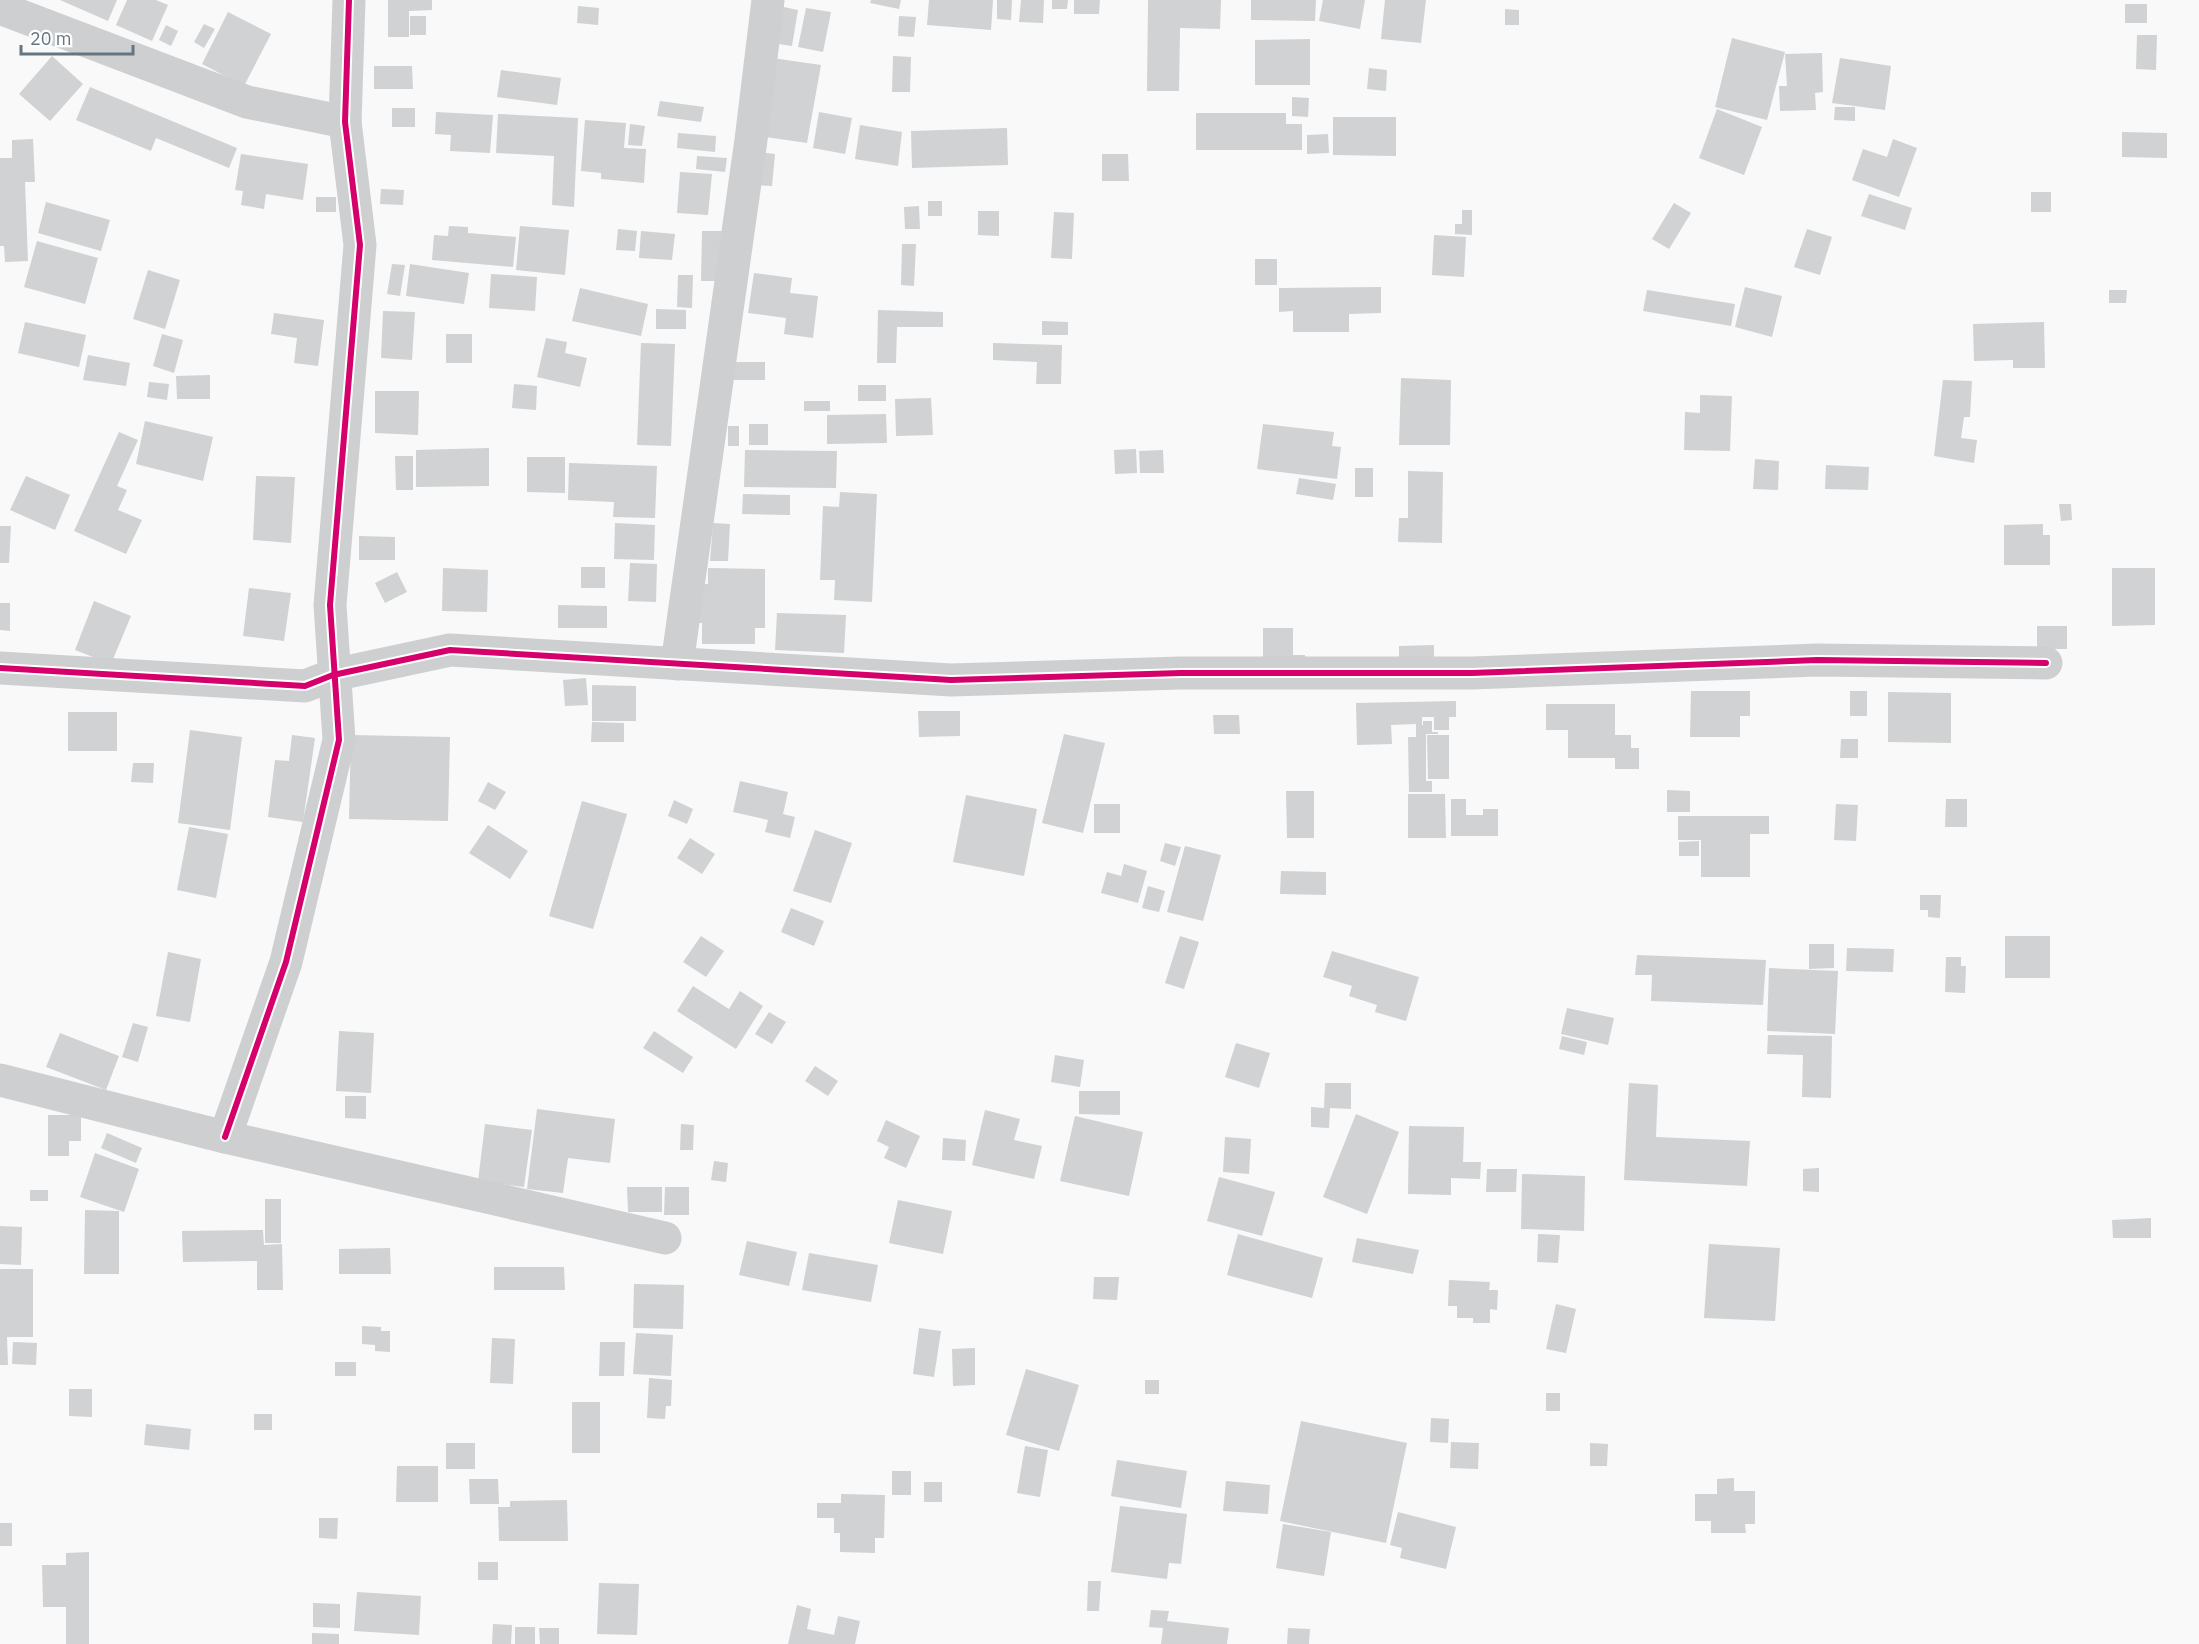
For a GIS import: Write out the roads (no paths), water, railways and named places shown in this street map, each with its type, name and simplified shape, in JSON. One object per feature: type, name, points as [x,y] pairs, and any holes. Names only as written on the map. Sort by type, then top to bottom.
[{"type":"street","points":[[225,1137],[286,962],[339,740],[330,604],[360,245],[345,122],[349,0]]},
{"type":"street","points":[[676,664],[751,140],[768,0]]},
{"type":"street","points":[[0,8],[247,102],[345,122]]},
{"type":"street","points":[[0,668],[305,686],[333,675],[450,650],[951,680],[1181,673],[1472,673],[1817,660],[2046,663]]},
{"type":"street","points":[[0,1080],[225,1137],[665,1238]]}]
